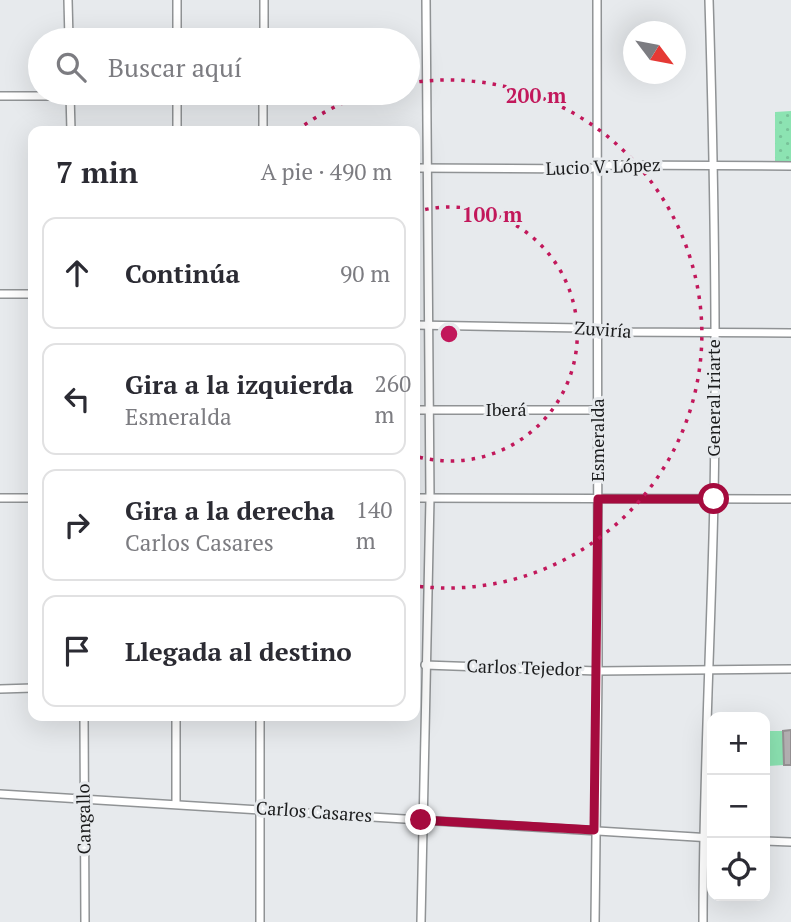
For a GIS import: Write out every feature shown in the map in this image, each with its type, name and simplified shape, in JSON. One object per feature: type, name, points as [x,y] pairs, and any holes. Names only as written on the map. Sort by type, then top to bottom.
[{"type":"street","points":[[68,0],[69,28]]},
{"type":"street","points":[[177,0],[177,28]]},
{"type":"street","points":[[264,0],[264,28]]},
{"type":"street","points":[[421,922],[421,820],[430,498],[426,0]]},
{"type":"street","name":"Esmeralda","points":[[595,922],[598,671],[597,0]]},
{"type":"street","name":"General Iriarte","points":[[704,922],[703,837],[714,499],[714,165],[709,0]]},
{"type":"street","points":[[0,96],[28,95]]},
{"type":"street","points":[[70,105],[71,126]]},
{"type":"street","points":[[177,105],[177,126]]},
{"type":"street","points":[[262,126],[263,105]]},
{"type":"street","name":"Lucio V. López","points":[[420,168],[791,166]]},
{"type":"street","points":[[0,294],[28,293]]},
{"type":"street","name":"Zuviría","points":[[420,325],[791,333]]},
{"type":"street","name":"Iberá","points":[[420,410],[597,410]]},
{"type":"street","points":[[0,498],[28,498]]},
{"type":"street","points":[[420,498],[791,499]]},
{"type":"street","name":"Carlos Tejedor","points":[[425,665],[598,671],[791,669]]},
{"type":"street","points":[[0,689],[28,688]]},
{"type":"street","name":"Cangallo","points":[[84,721],[85,922]]},
{"type":"street","points":[[176,803],[177,721]]},
{"type":"street","points":[[260,721],[260,922]]},
{"type":"street","name":"Carlos Casares","points":[[0,794],[84,797],[707,837]]},
{"type":"street","points":[[770,841],[791,842]]},
{"type":"green space","points":[[791,111],[791,161],[775,161],[775,112]]},
{"type":"green space","points":[[770,731],[783,731],[784,765],[770,766]]},
{"type":"building","points":[[791,730],[791,765],[784,765],[783,731]]},
{"type":"route","points":[[421,820],[594,830],[598,499],[714,499]]}]
